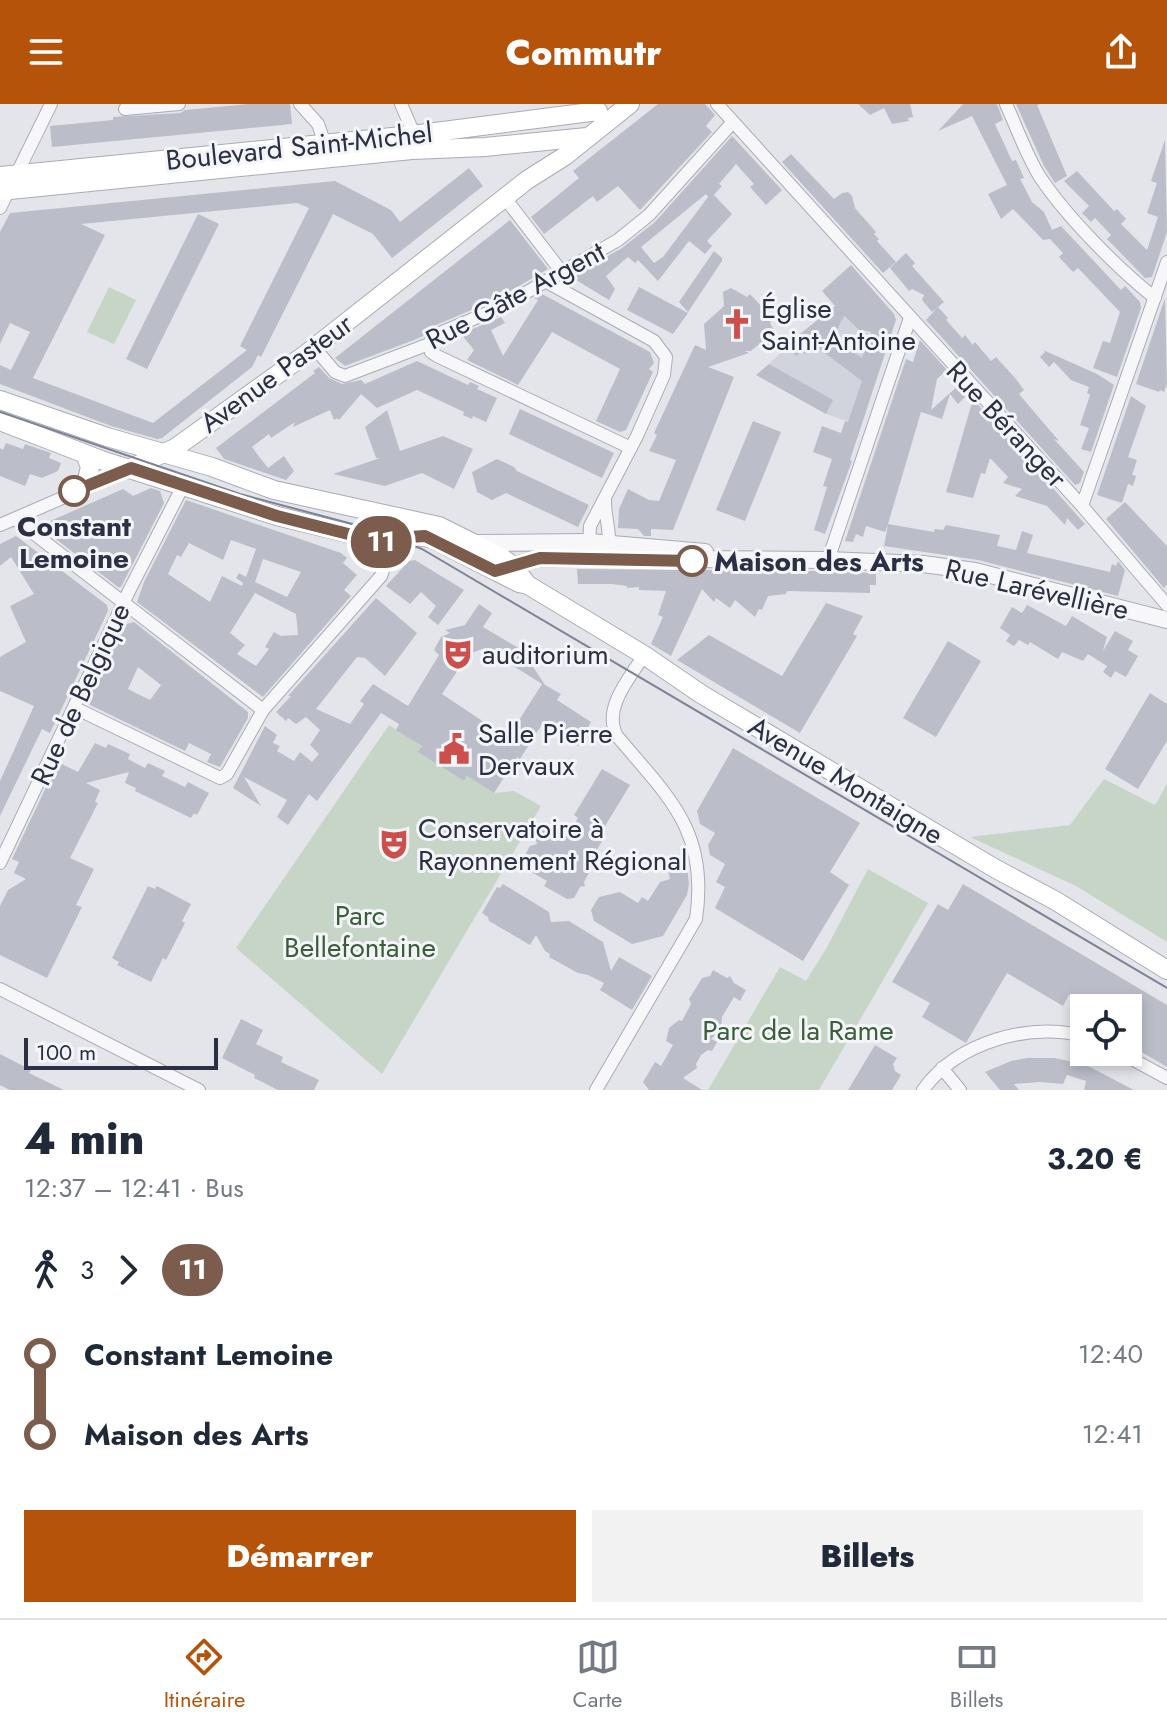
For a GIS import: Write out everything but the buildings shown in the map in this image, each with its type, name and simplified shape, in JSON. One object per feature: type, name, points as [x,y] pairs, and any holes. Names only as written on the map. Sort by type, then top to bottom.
[{"type":"main road","name":"Avenue Pasteur","points":[[131,468],[185,441],[314,347],[535,174],[630,104]]},
{"type":"main road","name":"Boulevard Saint-Michel","points":[[6,183],[412,143],[544,111],[605,107]]},
{"type":"main road","points":[[559,141],[605,107]]},
{"type":"main road","points":[[522,143],[535,174],[557,153],[559,141],[544,111]]},
{"type":"main road","points":[[559,141],[587,137]]},
{"type":"main road","name":"Boulevard Saint-Michel","points":[[6,183],[325,144],[559,141]]},
{"type":"main road","name":"Avenue Montaigne","points":[[0,400],[274,490],[439,526],[473,543],[528,585],[715,702],[996,869],[1063,905],[1167,970]]},
{"type":"main road","name":"Avenue Montaigne","points":[[0,421],[85,454],[277,516],[388,543],[425,536],[504,568]]},
{"type":"main road","points":[[85,454],[90,467],[86,485]]},
{"type":"street","points":[[0,208],[6,183],[51,104]]},
{"type":"street","points":[[125,109],[179,104]]},
{"type":"street","points":[[300,104],[318,124],[325,144]]},
{"type":"street","points":[[401,104],[412,143]]},
{"type":"street","name":"Rue Béranger","points":[[717,104],[1082,506],[1167,605]]},
{"type":"street","points":[[1006,104],[1038,174],[1050,190],[1092,237],[1155,298]]},
{"type":"street","name":"Rue Gâte Argent","points":[[314,347],[335,372],[345,376],[429,344],[436,334],[499,308],[618,240],[642,220],[732,123]]},
{"type":"street","points":[[505,198],[561,271]]},
{"type":"street","points":[[1082,506],[1167,262]]},
{"type":"street","points":[[545,281],[654,341],[662,349],[667,365],[631,448],[590,526],[590,559],[606,552],[610,543],[605,499]]},
{"type":"street","points":[[828,560],[910,318]]},
{"type":"street","points":[[429,344],[434,354],[445,361],[631,448]]},
{"type":"street","name":"Avenue Pasteur","points":[[0,525],[131,468]]},
{"type":"street","name":"Rue de Belgique","points":[[0,863],[123,603],[184,484]]},
{"type":"street","points":[[15,519],[263,710]]},
{"type":"street","points":[[75,708],[220,778],[227,774],[263,710],[381,576],[389,554],[388,543]]},
{"type":"street","name":"Rue Larévellière","points":[[473,543],[610,543],[762,559]]},
{"type":"street","name":"Rue Larévellière","points":[[504,568],[540,558],[828,560],[923,564],[975,571],[1167,620]]},
{"type":"street","points":[[596,1090],[696,919],[700,890],[697,854],[686,823],[617,736],[612,724],[615,704],[644,655]]},
{"type":"street","points":[[0,989],[199,1090]]},
{"type":"street","points":[[923,1090],[942,1068],[967,1052],[1017,1035],[1058,1031],[1070,1033]]},
{"type":"street","points":[[1142,1064],[1167,1078]]},
{"type":"street","points":[[942,1068],[960,1090]]},
{"type":"shaded area","points":[[833,307],[859,330],[889,340],[861,426],[826,414],[756,375]]},
{"type":"green space","points":[[109,287],[136,300],[114,344],[87,332]]},
{"type":"green space","name":"Parc Bellefontaine","points":[[389,725],[422,746],[419,752],[464,781],[467,776],[494,793],[514,791],[541,806],[382,1074],[236,948]]},
{"type":"green space","points":[[1104,779],[1155,805],[1167,784],[1167,942],[1076,886],[970,837],[1070,825]]},
{"type":"green space","name":"Parc de la Rame","points":[[868,869],[928,903],[819,1090],[708,1090],[780,967],[806,981]]},
{"type":"tram line","points":[[0,412],[240,494],[371,529],[422,549],[1167,988]]},
{"type":"bus line","name":"11","points":[[74,491],[131,468],[277,516],[372,540],[388,543],[425,536],[495,571],[540,558],[692,561]]},
{"type":"place","name":"Église Saint-Antoine","points":[[737,324]]},
{"type":"place","name":"Constant Lemoine","points":[[74,491]]},
{"type":"place","name":"Maison des Arts","points":[[692,561]]},
{"type":"place","name":"auditorium","points":[[458,654]]},
{"type":"place","name":"Salle Pierre Dervaux","points":[[454,749]]},
{"type":"place","name":"Conservatoire à Rayonnement Régional","points":[[394,844]]}]
